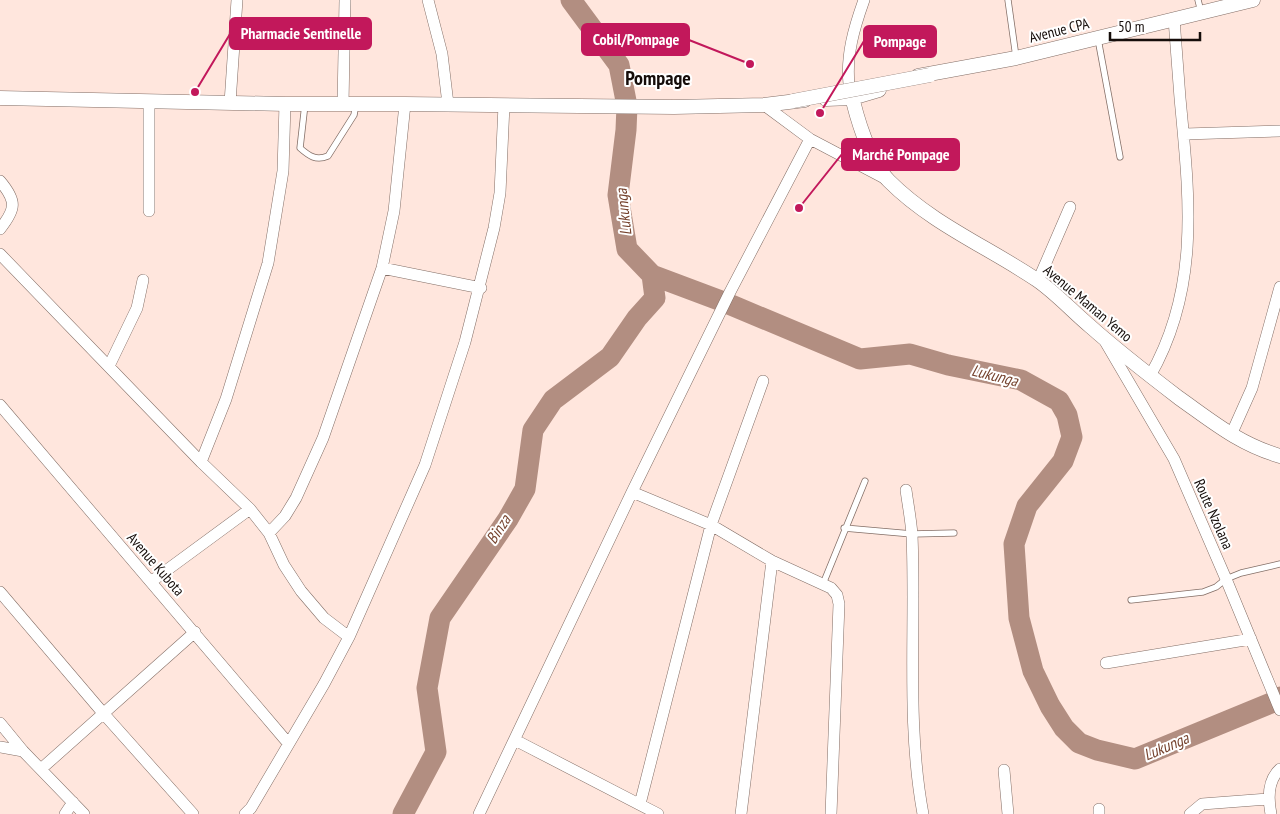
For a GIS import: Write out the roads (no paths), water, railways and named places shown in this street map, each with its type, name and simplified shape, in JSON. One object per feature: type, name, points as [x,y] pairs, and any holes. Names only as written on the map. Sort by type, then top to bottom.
[{"type":"street","points":[[230,103],[236,0]]},
{"type":"street","points":[[345,0],[349,104]]},
{"type":"street","points":[[428,0],[442,54],[448,104]]},
{"type":"street","points":[[851,91],[848,61],[850,43],[864,0]]},
{"type":"street","name":"Avenue CPA","points":[[930,75],[1016,58],[1174,19],[1199,6],[1254,0]]},
{"type":"street","points":[[1150,376],[1167,344],[1180,302],[1190,226],[1185,134],[1180,99],[1174,19]]},
{"type":"street","points":[[0,98],[285,104],[674,107],[764,105],[851,91],[930,75]]},
{"type":"street","points":[[793,101],[930,75]]},
{"type":"street","name":"Avenue Maman Yemo","points":[[851,91],[873,157],[888,180],[913,202],[964,237],[1038,280],[1104,339],[1150,376],[1231,435],[1280,456]]},
{"type":"street","points":[[149,102],[149,211]]},
{"type":"street","points":[[201,462],[226,399],[268,262],[283,170],[285,104]]},
{"type":"street","points":[[269,533],[285,516],[296,498],[323,438],[382,268],[394,210],[405,104]]},
{"type":"street","points":[[246,814],[324,684],[348,637],[425,465],[466,342],[481,288],[500,193],[504,105]]},
{"type":"street","points":[[764,105],[810,139],[888,180]]},
{"type":"street","points":[[1185,134],[1280,131]]},
{"type":"street","points":[[481,813],[632,492],[730,292],[810,139]]},
{"type":"street","points":[[0,181],[10,193],[13,203],[10,216],[0,229]]},
{"type":"street","points":[[1038,280],[1070,208]]},
{"type":"street","points":[[0,254],[201,462],[250,509],[269,533],[284,565],[301,591],[324,618],[348,637]]},
{"type":"street","points":[[382,268],[481,288]]},
{"type":"street","points":[[109,366],[137,308],[143,280]]},
{"type":"street","points":[[1231,435],[1252,388],[1280,287]]},
{"type":"street","name":"Route Nzolana","points":[[1104,339],[1174,459],[1280,710]]},
{"type":"street","points":[[640,804],[711,525],[763,381]]},
{"type":"street","name":"Avenue Kubota","points":[[0,405],[288,743]]},
{"type":"street","points":[[906,490],[912,534],[913,708],[918,784],[923,814]]},
{"type":"street","points":[[632,492],[711,525],[772,561],[831,588],[837,595],[839,604],[831,814]]},
{"type":"street","points":[[152,582],[250,509]]},
{"type":"street","points":[[741,814],[772,561]]},
{"type":"street","points":[[0,592],[103,713],[193,814]]},
{"type":"street","points":[[41,769],[195,632]]},
{"type":"street","points":[[1106,663],[1251,639]]},
{"type":"street","points":[[0,723],[84,814]]},
{"type":"street","points":[[515,740],[658,814]]},
{"type":"street","points":[[0,746],[24,751]]},
{"type":"street","points":[[1271,814],[1268,799],[1272,780],[1280,769]]},
{"type":"street","points":[[1004,770],[1008,814]]},
{"type":"street","points":[[1190,814],[1202,804],[1268,799]]},
{"type":"street","points":[[65,814],[73,802]]},
{"type":"lane","points":[[1008,0],[1016,58]]},
{"type":"lane","points":[[1098,37],[1120,157]]},
{"type":"lane","points":[[305,104],[300,148],[313,158],[318,159],[328,156],[354,115],[349,104]]},
{"type":"lane","points":[[822,584],[865,481]]},
{"type":"lane","points":[[844,528],[912,534],[954,532]]},
{"type":"lane","points":[[1131,600],[1203,592],[1216,587],[1226,579],[1249,570],[1280,564]]},
{"type":"waterway","name":"Lukunga","points":[[571,0],[619,65],[627,106],[618,195],[627,249],[652,275],[724,302],[860,359],[910,354],[948,365],[1021,380],[1059,401],[1067,415],[1072,437],[1063,461],[1027,506],[1014,544],[1019,618],[1033,671],[1050,706],[1064,728],[1079,743],[1097,750],[1135,759],[1276,701],[1280,697]]},
{"type":"waterway","name":"Binza","points":[[403,814],[436,752],[427,688],[440,618],[508,519],[525,489],[533,430],[553,400],[610,357],[637,318],[655,298],[652,275]]},
{"type":"place","name":"Cobil/Pompage","points":[[750,64]]},
{"type":"place","name":"Pharmacie Sentinelle","points":[[195,92]]},
{"type":"place","name":"Pompage","points":[[820,113]]},
{"type":"place","name":"Marché Pompage","points":[[799,208]]},
{"type":"district","name":"Pompage","points":[[658,78]]}]
